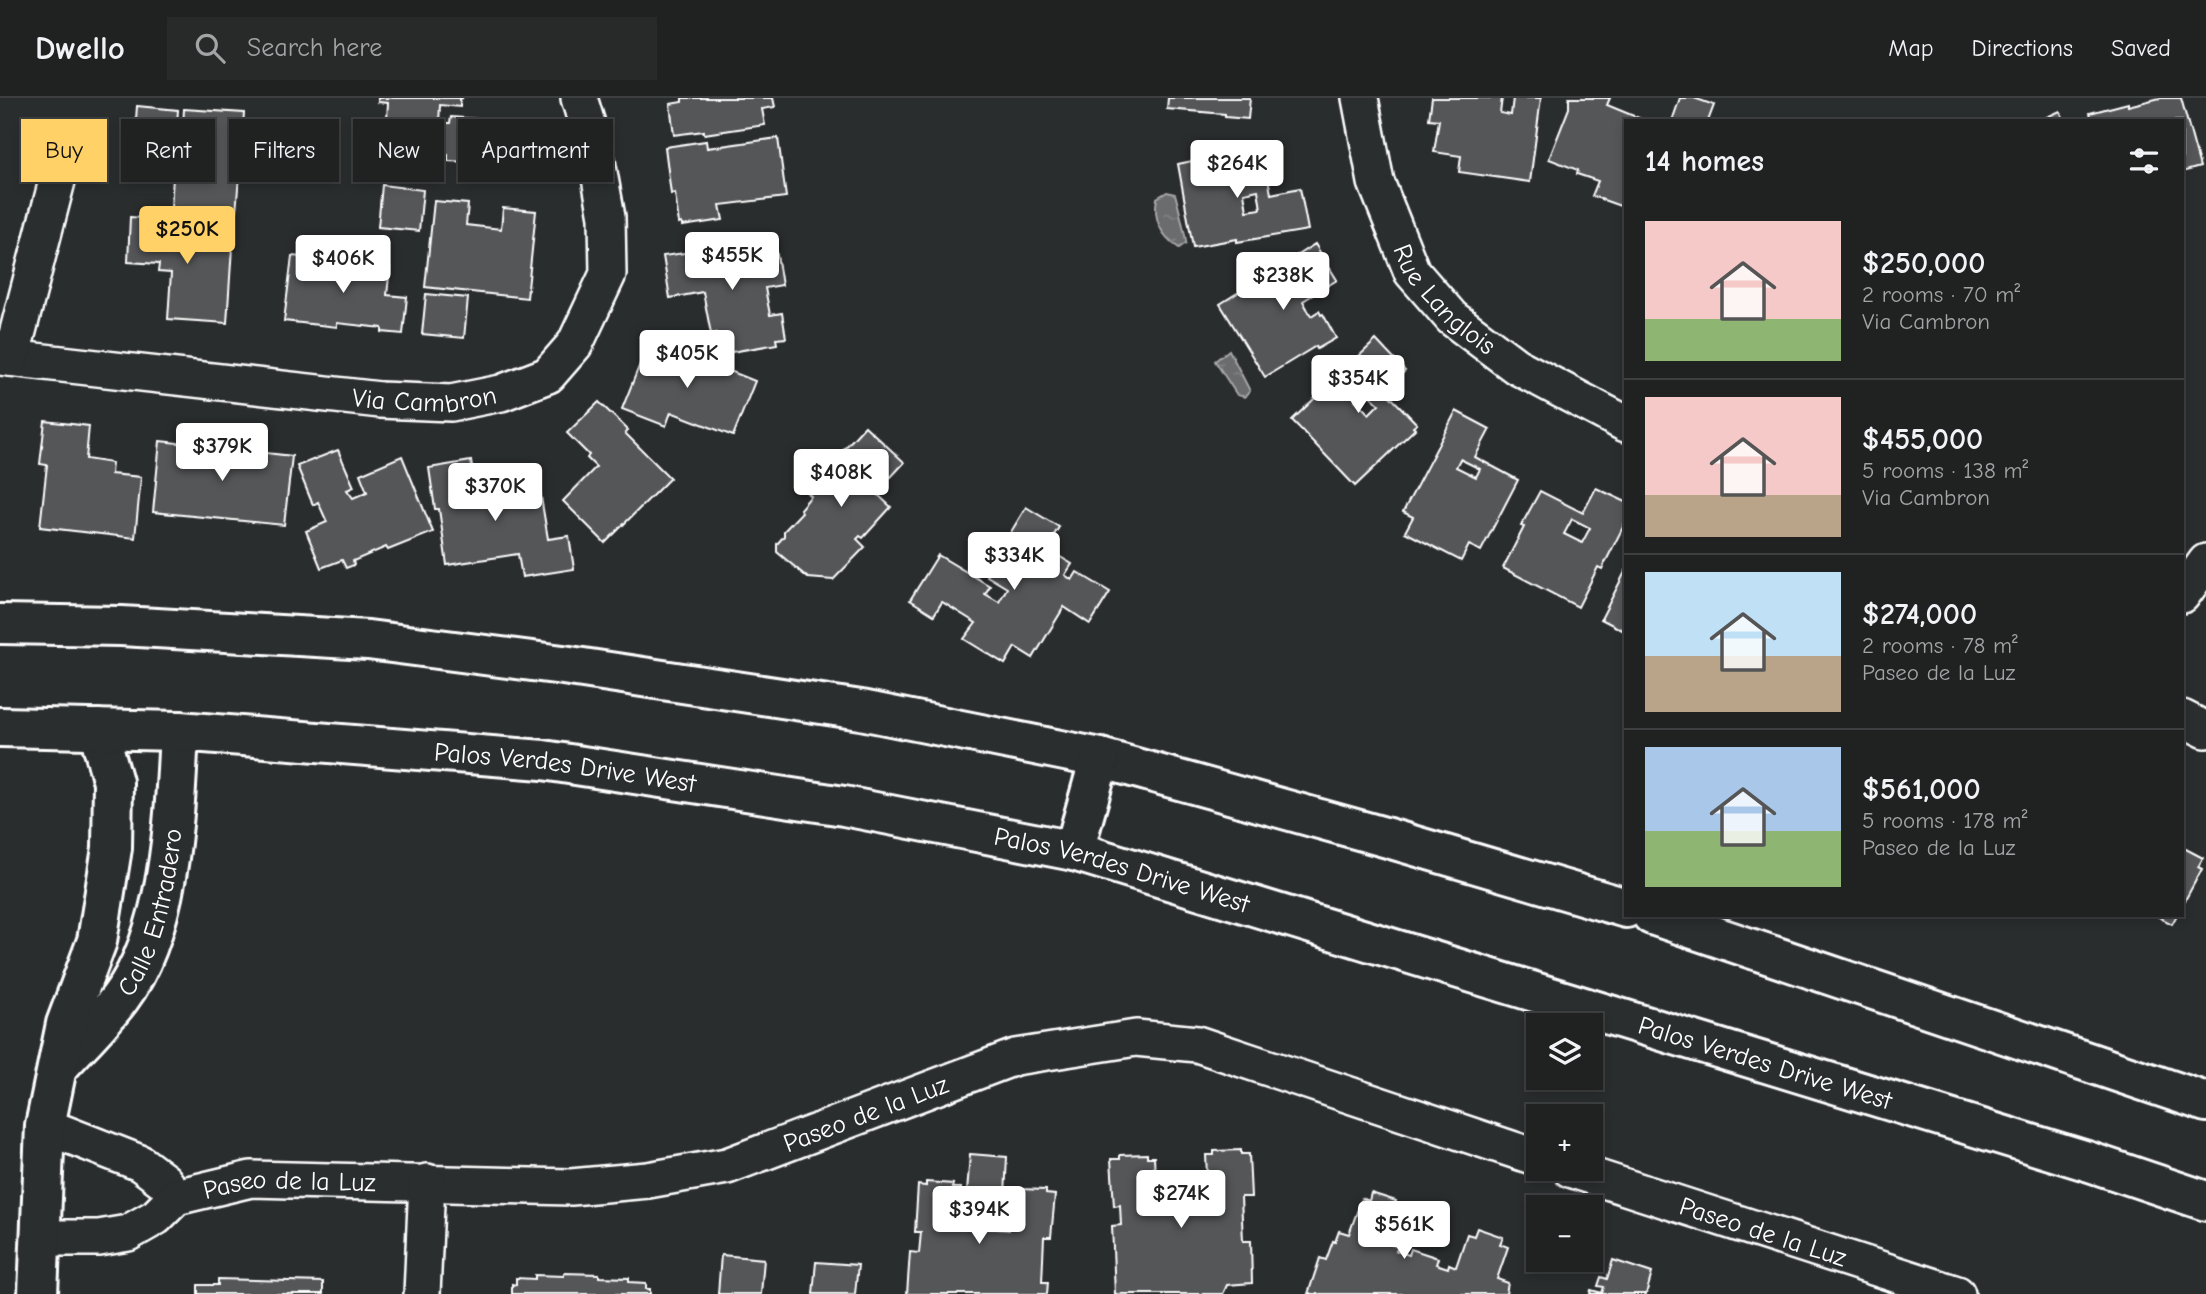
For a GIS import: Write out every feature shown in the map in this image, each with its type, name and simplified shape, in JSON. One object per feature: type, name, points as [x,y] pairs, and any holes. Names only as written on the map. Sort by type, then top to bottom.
[{"type":"main road","points":[[0,624],[121,626],[381,641],[563,665],[861,710],[1100,758],[1624,907]]},
{"type":"main road","name":"Palos Verdes Drive West","points":[[0,727],[179,731],[543,760],[844,806],[1074,851],[2076,1158],[2206,1201]]},
{"type":"main road","name":"Calle Entradero","points":[[38,1294],[45,1126],[66,1024],[97,940],[112,849],[113,782],[97,729]]},
{"type":"main road","name":"Calle Entradero","points":[[59,1066],[121,998],[146,954],[158,916],[174,818],[179,731]]},
{"type":"main road","points":[[1074,851],[1100,758]]},
{"type":"main road","points":[[1658,917],[2206,1101]]},
{"type":"street","name":"Via Cambron","points":[[5,358],[380,400],[451,403],[501,393],[548,374],[575,344],[608,274],[607,217],[595,150],[579,98]]},
{"type":"street","name":"Rue Langlois","points":[[1360,98],[1376,182],[1412,271],[1452,318],[1516,366],[1624,423]]},
{"type":"street","points":[[5,358],[57,182]]},
{"type":"street","points":[[2184,592],[2206,562]]},
{"type":"street","points":[[2184,719],[2206,730]]},
{"type":"street","name":"Paseo de la Luz","points":[[40,1238],[99,1238],[128,1233],[156,1217],[176,1197],[251,1180],[571,1187],[648,1180],[727,1166],[1015,1057],[1136,1038],[1197,1044],[1526,1154]]},
{"type":"street","name":"Paseo de la Luz","points":[[45,1126],[140,1163],[164,1181],[176,1197]]},
{"type":"street","name":"Paseo de la Luz","points":[[1603,1180],[1957,1294]]},
{"type":"street","points":[[422,1294],[427,1182]]},
{"type":"water","points":[[1167,192],[1175,194],[1185,234],[1186,243],[1179,248],[1167,238],[1157,220],[1157,198]]},
{"type":"water","points":[[1229,350],[1250,391],[1245,397],[1237,395],[1215,361]]},
{"type":"building","points":[[378,98],[463,98],[460,99],[460,107],[440,105],[439,119],[387,119],[388,103],[378,102]]},
{"type":"building","points":[[682,98],[773,98],[775,107],[762,109],[765,125],[704,134],[704,131],[674,135],[670,104],[682,102]]},
{"type":"building","points":[[1168,98],[1250,98],[1248,119],[1225,117],[1225,114],[1167,109]]},
{"type":"building","points":[[1432,98],[1502,98],[1500,113],[1511,115],[1513,98],[1541,98],[1530,182],[1459,172],[1461,156],[1434,152],[1439,120],[1429,119]]},
{"type":"building","points":[[1569,98],[1610,98],[1607,105],[1641,119],[1624,119],[1624,207],[1592,196],[1598,181],[1577,174],[1578,170],[1549,159],[1569,108]]},
{"type":"building","points":[[1680,98],[1694,98],[1714,105],[1709,119],[1673,119]]},
{"type":"building","points":[[2160,98],[2181,98],[2200,167],[2184,171],[2184,119],[2092,119],[2090,113],[2128,103],[2128,106]]},
{"type":"building","points":[[137,106],[178,110],[177,119],[136,119]]},
{"type":"building","points":[[184,109],[244,113],[244,119],[229,119],[229,182],[238,182],[236,213],[171,208],[173,182],[215,182],[215,119],[183,119]]},
{"type":"building","points":[[2060,111],[2064,119],[2042,119]]},
{"type":"building","points":[[451,117],[478,119],[458,119],[458,161],[448,161],[448,155],[444,155],[444,123],[450,123]]},
{"type":"building","points":[[778,138],[786,197],[720,205],[723,220],[682,226],[682,223],[679,224],[675,193],[671,194],[665,147],[706,141],[707,148]]},
{"type":"building","points":[[1262,146],[1271,194],[1300,188],[1308,230],[1193,247],[1178,164]],"holes":[[[1258,190],[1261,209],[1247,211],[1244,193]]]},
{"type":"building","points":[[382,185],[423,190],[419,231],[378,227]]},
{"type":"building","points":[[434,201],[468,204],[466,225],[501,229],[503,208],[536,211],[527,298],[425,287]]},
{"type":"building","points":[[130,217],[171,220],[170,228],[233,232],[227,323],[168,319],[171,273],[158,272],[159,264],[128,262]]},
{"type":"building","points":[[762,242],[763,245],[775,243],[782,285],[765,288],[770,315],[782,313],[786,338],[776,339],[777,344],[720,354],[716,333],[711,334],[703,292],[670,298],[663,256]]},
{"type":"building","points":[[1315,244],[1337,280],[1303,301],[1311,316],[1319,311],[1323,314],[1336,338],[1317,349],[1316,346],[1265,377],[1220,304]]},
{"type":"building","points":[[292,256],[390,267],[387,295],[407,297],[403,334],[382,332],[382,328],[337,323],[337,327],[284,321]]},
{"type":"building","points":[[426,294],[468,298],[464,338],[422,334]]},
{"type":"building","points":[[650,339],[755,381],[733,436],[671,412],[666,426],[622,409]]},
{"type":"building","points":[[1376,340],[1405,371],[1384,390],[1417,424],[1413,427],[1415,429],[1355,486],[1292,420]],"holes":[[[1364,390],[1379,404],[1369,414],[1355,400]]]},
{"type":"building","points":[[599,402],[628,430],[625,433],[670,478],[605,543],[563,501],[596,467],[587,458],[589,455],[567,433]]},
{"type":"building","points":[[1456,411],[1490,429],[1475,457],[1518,480],[1481,551],[1469,545],[1461,561],[1405,532],[1413,517],[1403,512]],"holes":[[[1460,459],[1480,469],[1476,477],[1456,467]]]},
{"type":"building","points":[[45,421],[89,426],[86,459],[112,463],[111,474],[141,477],[135,538],[40,527],[47,465],[40,464]]},
{"type":"building","points":[[865,426],[904,463],[874,491],[891,507],[863,538],[860,536],[857,539],[865,547],[833,580],[808,578],[777,552],[777,544],[784,536],[784,531],[802,512],[800,509],[811,496],[808,493],[823,476],[821,474]]},
{"type":"building","points":[[160,441],[292,456],[284,525],[153,512]]},
{"type":"building","points":[[338,450],[354,487],[347,490],[353,498],[367,492],[360,474],[402,456],[433,532],[388,550],[386,547],[353,561],[354,565],[346,568],[342,560],[321,568],[306,531],[327,522],[318,502],[313,505],[297,466]]},
{"type":"building","points":[[471,461],[477,495],[539,485],[548,539],[569,536],[574,569],[522,577],[518,554],[447,565],[439,509],[435,509],[429,468]]},
{"type":"building","points":[[1596,488],[1624,501],[1624,525],[1602,569],[1598,567],[1578,607],[1503,568],[1540,491],[1583,513]],"holes":[[[1572,519],[1590,528],[1582,543],[1564,534]]]},
{"type":"building","points":[[1026,507],[1059,527],[1039,559],[1045,563],[1052,552],[1072,564],[1065,575],[1072,580],[1077,572],[1110,592],[1090,624],[1064,607],[1033,658],[1015,647],[1005,664],[964,639],[976,623],[942,602],[934,615],[910,600],[938,555],[990,586],[985,594],[999,602],[1007,588],[987,576]]},
{"type":"building","points":[[1624,574],[1624,631],[1601,619]]},
{"type":"building","points":[[2184,848],[2203,858],[2198,867],[2202,869],[2184,902]]},
{"type":"building","points":[[2159,917],[2176,917],[2172,924]]},
{"type":"building","points":[[1241,1150],[1241,1154],[1249,1154],[1251,1197],[1241,1197],[1243,1241],[1251,1241],[1252,1283],[1227,1285],[1223,1294],[1115,1294],[1112,1226],[1121,1225],[1120,1205],[1114,1206],[1111,1159],[1120,1159],[1120,1155],[1147,1154],[1147,1157],[1154,1157],[1156,1197],[1208,1195],[1206,1155],[1214,1155],[1214,1151]]},
{"type":"building","points":[[970,1154],[1007,1157],[1005,1195],[967,1192]]},
{"type":"building","points":[[926,1182],[953,1184],[952,1188],[961,1188],[958,1226],[1009,1230],[1011,1192],[1020,1192],[1020,1189],[1046,1190],[1046,1194],[1055,1195],[1051,1237],[1044,1237],[1042,1282],[1048,1282],[1047,1294],[907,1294],[910,1252],[919,1253],[921,1232],[915,1232],[918,1185],[926,1186]]},
{"type":"building","points":[[1371,1193],[1396,1201],[1394,1209],[1401,1212],[1389,1244],[1398,1247],[1396,1251],[1409,1255],[1411,1249],[1438,1258],[1436,1264],[1448,1268],[1449,1264],[1456,1267],[1467,1234],[1474,1236],[1477,1228],[1503,1237],[1500,1244],[1508,1247],[1497,1279],[1508,1283],[1506,1294],[1308,1294],[1320,1258],[1326,1260],[1339,1231],[1349,1234],[1362,1198],[1369,1201]]},
{"type":"building","points":[[721,1255],[764,1259],[761,1294],[718,1294]]},
{"type":"building","points":[[1613,1260],[1652,1273],[1646,1294],[1590,1294],[1591,1290],[1602,1293],[1604,1287],[1598,1286],[1601,1277],[1607,1279]]},
{"type":"building","points":[[816,1262],[858,1265],[855,1294],[813,1294]]},
{"type":"building","points":[[564,1273],[629,1278],[629,1282],[646,1283],[650,1294],[512,1294],[512,1284],[516,1285],[516,1278],[535,1279],[535,1275],[564,1276]]},
{"type":"building","points":[[218,1279],[323,1282],[323,1294],[198,1294],[198,1285],[218,1285]]}]
